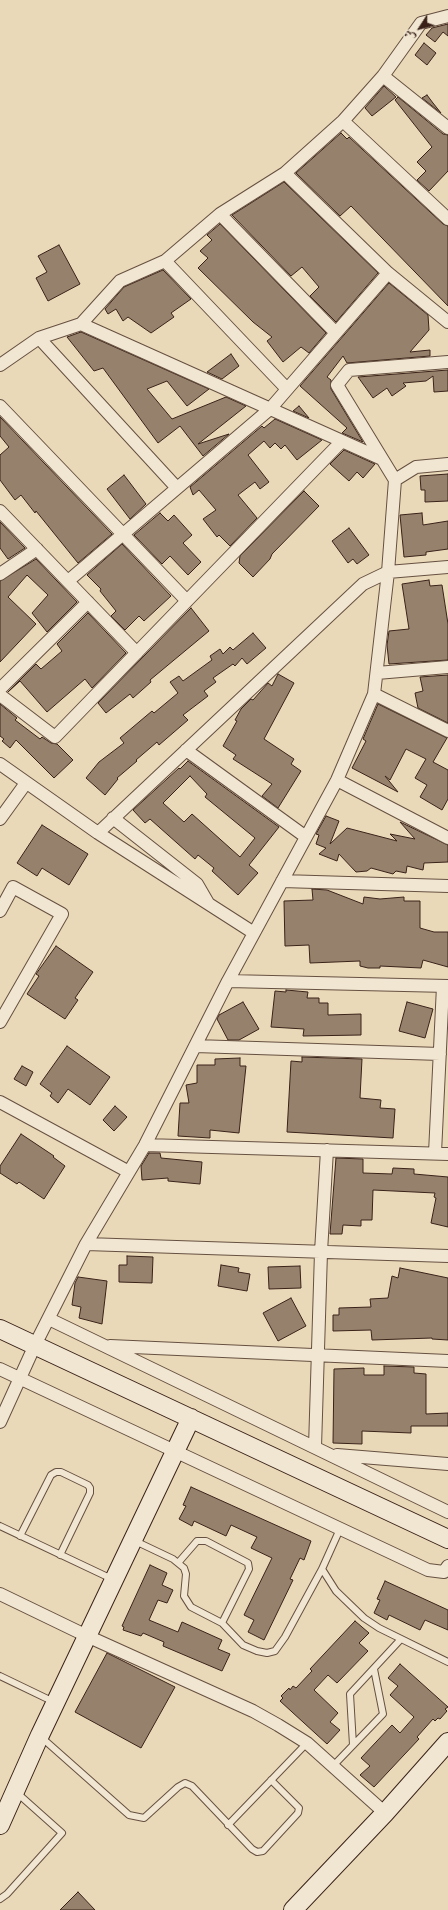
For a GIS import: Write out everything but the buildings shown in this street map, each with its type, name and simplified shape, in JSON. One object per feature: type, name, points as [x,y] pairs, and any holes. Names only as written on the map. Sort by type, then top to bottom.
[{"type":"street","points":[[0,365],[39,338],[81,324],[120,281],[164,261],[220,214],[285,173],[342,121],[383,76],[421,23],[448,16]]},
{"type":"street","points":[[383,76],[448,128]]},
{"type":"street","points":[[342,121],[448,219]]},
{"type":"street","points":[[285,173],[388,273],[448,322]]},
{"type":"street","points":[[220,214],[336,333]]},
{"type":"street","points":[[164,261],[287,389]]},
{"type":"street","points":[[68,581],[270,409],[388,273]]},
{"type":"street","points":[[81,324],[382,459]]},
{"type":"street","points":[[39,338],[177,488]]},
{"type":"street","points":[[0,1422],[35,1345],[86,1244],[145,1144],[228,981],[338,780],[374,694],[388,572],[395,480],[337,385],[349,370],[448,362]]},
{"type":"street","points":[[0,406],[187,601]]},
{"type":"street","points":[[0,696],[55,737],[342,441]]},
{"type":"street","points":[[395,480],[416,467],[448,464]]},
{"type":"street","points":[[0,511],[137,653]]},
{"type":"street","points":[[0,574],[37,550]]},
{"type":"street","points":[[98,832],[363,584],[388,572],[448,567]]},
{"type":"street","points":[[0,689],[88,602]]},
{"type":"street","points":[[377,673],[448,667]]},
{"type":"street","points":[[374,694],[448,731]]},
{"type":"street","points":[[186,750],[306,837]]},
{"type":"street","points":[[0,764],[98,832],[254,934]]},
{"type":"street","points":[[338,780],[448,838]]},
{"type":"street","points":[[0,819],[26,783]]},
{"type":"street","points":[[113,818],[197,884],[209,904]]},
{"type":"street","points":[[282,881],[448,886]]},
{"type":"street","points":[[0,911],[13,887],[62,914],[0,1022]]},
{"type":"street","points":[[228,981],[446,986],[440,1054],[443,1089],[435,1153]]},
{"type":"street","points":[[195,1046],[440,1054]]},
{"type":"street","points":[[0,1102],[128,1172]]},
{"type":"street","points":[[145,1144],[448,1154]]},
{"type":"street","points":[[315,1447],[321,1252],[327,1150]]},
{"type":"street","points":[[86,1244],[448,1256]]},
{"type":"street","points":[[49,1319],[448,1512]]},
{"type":"street","points":[[0,1329],[448,1539]]},
{"type":"street","points":[[105,1346],[448,1361]]},
{"type":"street","points":[[0,1369],[428,1570],[444,1572],[448,1566]]},
{"type":"street","points":[[0,1825],[55,1702],[191,1418]]},
{"type":"street","points":[[332,1455],[448,1464]]},
{"type":"street","points":[[0,1594],[87,1636],[253,1712],[307,1743],[385,1813]]},
{"type":"street","points":[[293,1910],[385,1813],[448,1742]]},
{"type":"lane","points":[[20,1536],[51,1475],[56,1472],[61,1472],[88,1485],[90,1488],[90,1493],[60,1555]]},
{"type":"lane","points":[[0,1526],[114,1580]]},
{"type":"lane","points":[[133,1540],[178,1562],[184,1568],[186,1574],[184,1596],[190,1607],[222,1623],[243,1645],[267,1654],[275,1651],[285,1637],[322,1569],[340,1529]]},
{"type":"lane","points":[[178,1562],[197,1541],[206,1541],[248,1563],[249,1569],[222,1623]]},
{"type":"lane","points":[[322,1569],[336,1591],[364,1618],[401,1639],[448,1662]]},
{"type":"lane","points":[[353,1745],[350,1694],[401,1639]]},
{"type":"lane","points":[[333,1766],[383,1714],[374,1669]]},
{"type":"lane","points":[[0,1676],[55,1702]]},
{"type":"lane","points":[[40,1735],[129,1815],[144,1818],[178,1787],[185,1783],[192,1786],[252,1849],[258,1852],[263,1851],[298,1813],[299,1808],[271,1780]]},
{"type":"lane","points":[[228,1825],[307,1743]]},
{"type":"lane","points":[[0,1898],[7,1894],[62,1833],[15,1791]]}]
